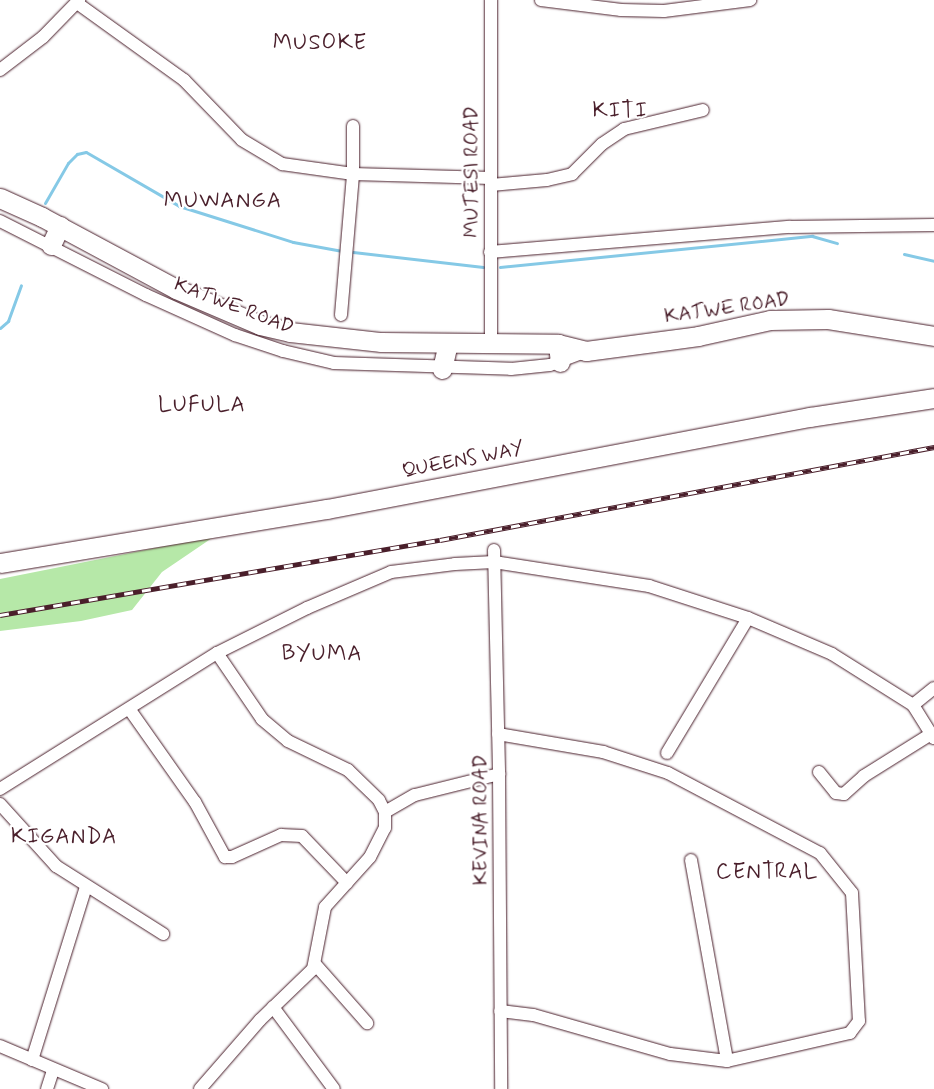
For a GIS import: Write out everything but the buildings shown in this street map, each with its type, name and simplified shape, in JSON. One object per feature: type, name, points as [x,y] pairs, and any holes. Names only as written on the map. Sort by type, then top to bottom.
[{"type":"highway","name":"KATWE ROAD","points":[[0,198],[60,226],[176,289],[260,325],[380,342],[491,344],[559,353],[698,336],[770,320],[828,319],[934,336]]},
{"type":"highway","points":[[50,245],[60,226]]},
{"type":"highway","points":[[442,369],[448,344]]},
{"type":"highway","name":"QUEENS WAY","points":[[0,563],[327,509],[810,417],[934,398]]},
{"type":"street","name":"MUTESI ROAD","points":[[491,0],[491,344]]},
{"type":"street","points":[[541,0],[621,10],[664,11],[750,0]]},
{"type":"street","points":[[0,70],[43,37],[78,1],[184,80],[242,140],[260,153],[282,164],[353,174],[491,182],[547,180],[572,174],[602,144],[624,129],[703,110]]},
{"type":"street","points":[[341,315],[353,174],[353,126]]},
{"type":"street","name":"KATWE ROAD","points":[[0,221],[161,302],[266,346],[334,363],[442,369],[511,369],[559,353]]},
{"type":"street","points":[[490,252],[790,227],[934,225]]},
{"type":"street","points":[[0,789],[130,710],[217,653],[307,608],[391,572],[494,556],[649,586],[748,618],[832,654],[912,705],[933,736],[864,776],[844,794],[836,793],[820,772]]},
{"type":"street","name":"KEVINA ROAD","points":[[494,556],[499,774],[501,1089]]},
{"type":"street","points":[[667,753],[748,618]]},
{"type":"street","points":[[200,1089],[273,1007],[308,975],[315,964],[325,907],[380,842],[385,828],[385,812],[379,800],[348,770],[288,741],[262,719],[217,653]]},
{"type":"street","points":[[912,705],[934,688]]},
{"type":"street","points":[[130,710],[195,802],[225,856],[232,857],[281,835],[302,836],[347,883]]},
{"type":"street","points":[[498,734],[603,752],[668,773],[820,853],[852,893],[859,1021],[856,1029],[727,1061],[670,1054],[533,1015],[500,1010]]},
{"type":"street","points":[[385,812],[415,795],[499,774]]},
{"type":"street","points":[[0,804],[41,852],[86,887],[163,934]]},
{"type":"street","points":[[691,860],[727,1061]]},
{"type":"street","points":[[32,1060],[86,887]]},
{"type":"street","points":[[315,964],[367,1023]]},
{"type":"street","points":[[273,1007],[334,1089]]},
{"type":"street","points":[[0,1046],[53,1070],[102,1089]]},
{"type":"street","points":[[47,1089],[53,1070]]},
{"type":"green space","points":[[215,536],[162,572],[132,610],[81,621],[0,631],[0,579]]},
{"type":"waterway","points":[[45,203],[68,163],[77,154],[86,152],[179,206],[293,242],[342,251]]},
{"type":"waterway","points":[[500,267],[812,236],[837,243]]},
{"type":"waterway","points":[[353,252],[483,267]]},
{"type":"waterway","points":[[904,254],[934,261]]},
{"type":"waterway","points":[[0,328],[8,321],[21,285]]},
{"type":"railway","points":[[0,615],[440,540],[934,447]]},
{"type":"district","name":"MUSOKE","points":[[320,44]]},
{"type":"district","name":"KITI","points":[[620,112]]},
{"type":"district","name":"MUWANGA","points":[[223,202]]},
{"type":"district","name":"LUFULA","points":[[202,406]]},
{"type":"district","name":"BYUMA","points":[[322,655]]},
{"type":"district","name":"KIGANDA","points":[[64,838]]},
{"type":"district","name":"CENTRAL","points":[[767,873]]}]
